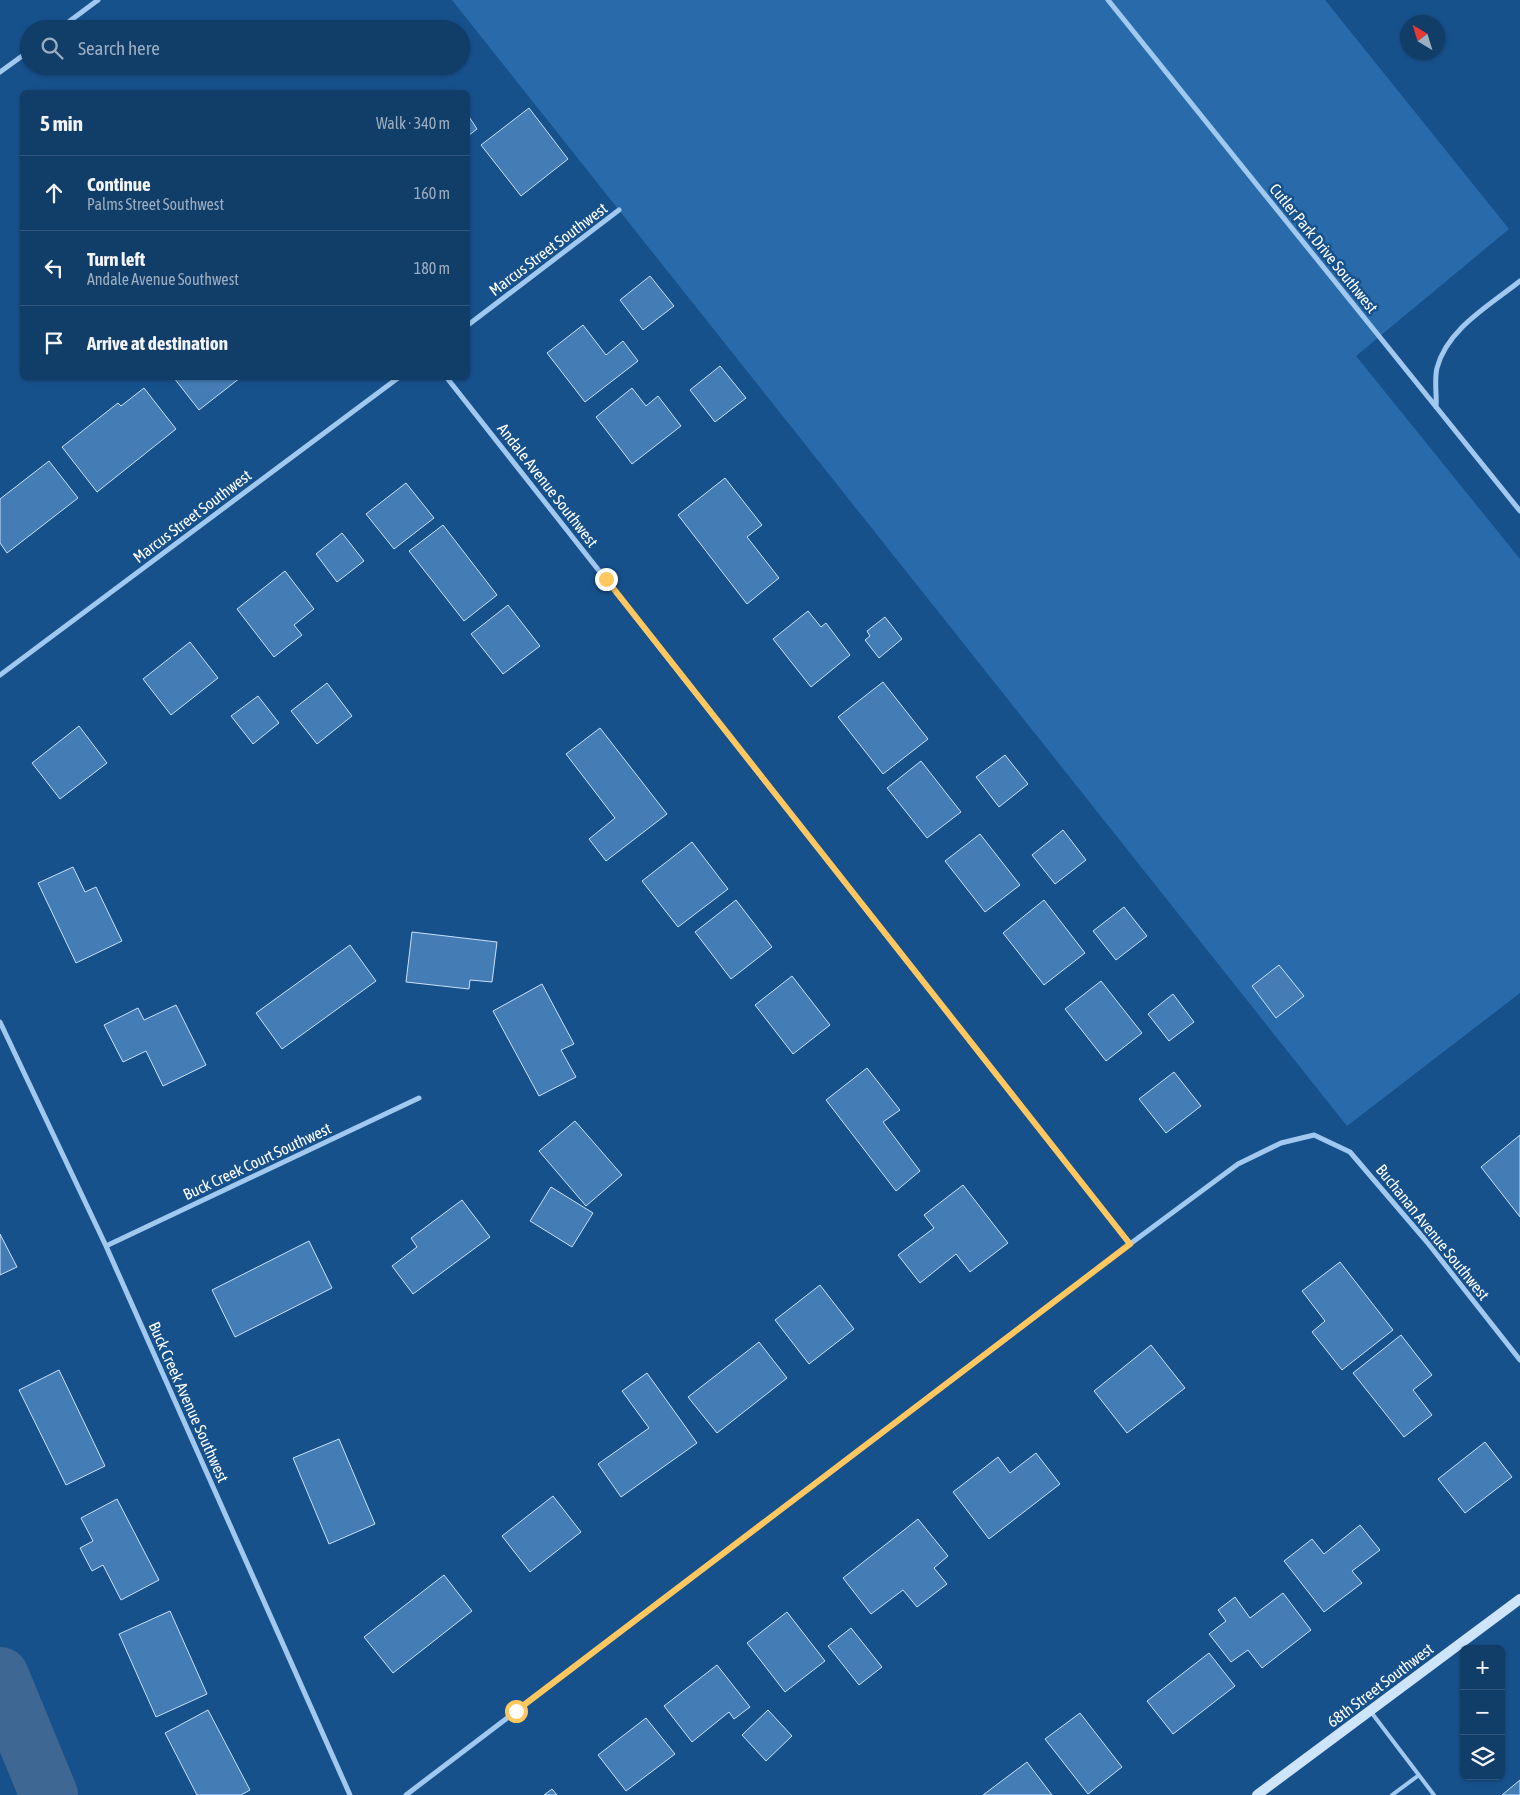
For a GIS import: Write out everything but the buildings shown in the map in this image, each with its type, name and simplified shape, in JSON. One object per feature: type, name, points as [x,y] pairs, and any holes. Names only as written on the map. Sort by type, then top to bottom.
[{"type":"main road","name":"68th Street Southwest","points":[[1257,1795],[1520,1599]]},
{"type":"street","points":[[71,20],[98,0]]},
{"type":"street","name":"Cutler Park Drive Southwest","points":[[1108,0],[1520,511]]},
{"type":"street","points":[[0,72],[20,58]]},
{"type":"street","name":"Marcus Street Southwest","points":[[470,323],[619,210]]},
{"type":"street","points":[[1436,407],[1437,370],[1443,350],[1455,333],[1520,281]]},
{"type":"street","name":"Marcus Street Southwest","points":[[0,675],[395,380]]},
{"type":"street","name":"Andale Avenue Southwest","points":[[449,380],[1130,1244]]},
{"type":"street","name":"Buck Creek Avenue Southwest","points":[[0,1022],[106,1246],[350,1795]]},
{"type":"street","name":"Buck Creek Court Southwest","points":[[106,1246],[419,1098]]},
{"type":"street","name":"Buchanan Avenue Southwest","points":[[1130,1244],[1238,1164],[1281,1143],[1314,1134],[1350,1152],[1427,1242],[1520,1360]]},
{"type":"street","points":[[406,1795],[1130,1244]]},
{"type":"lane","points":[[1370,1710],[1434,1795]]},
{"type":"lane","points":[[1392,1795],[1419,1775]]},
{"type":"shaded area","points":[[452,0],[1325,0],[1509,229],[1356,356],[1520,559],[1520,993],[1347,1126],[470,23],[470,20],[468,20]]},
{"type":"waterway","points":[[0,1676],[49,1795]]},
{"type":"route","points":[[516,1711],[1130,1244],[606,579]]}]
